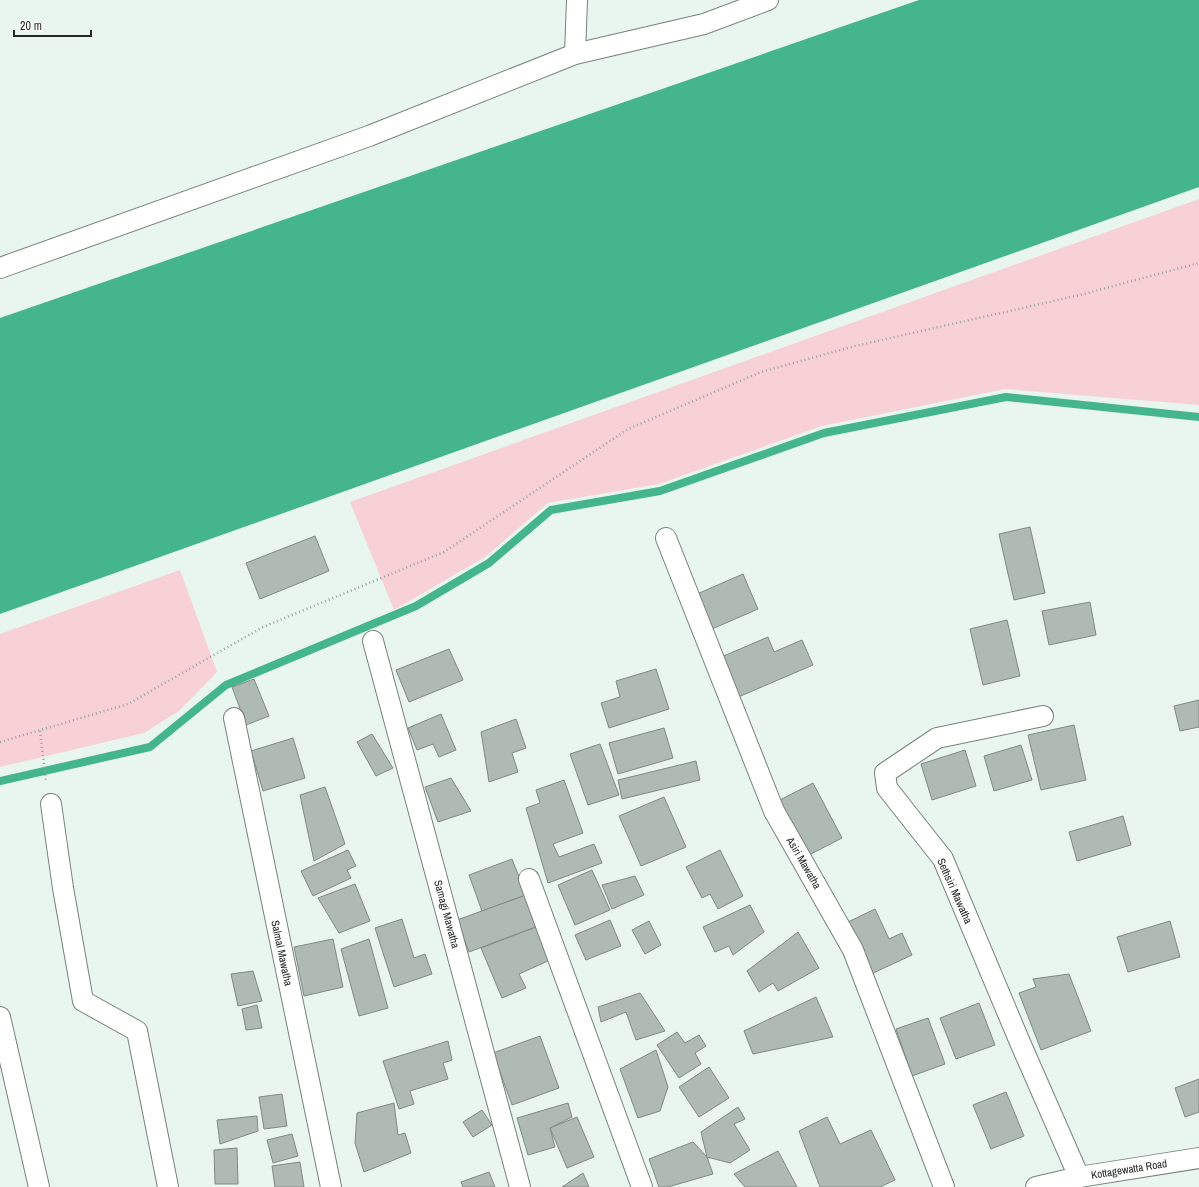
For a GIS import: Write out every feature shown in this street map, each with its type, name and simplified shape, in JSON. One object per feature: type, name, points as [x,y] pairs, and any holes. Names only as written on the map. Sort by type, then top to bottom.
[{"type":"street","points":[[575,54],[577,0]]},
{"type":"street","points":[[0,268],[370,136],[575,54],[704,24],[768,0]]},
{"type":"street","name":"Asiri Mawatha","points":[[666,538],[774,811],[853,950],[944,1187]]},
{"type":"street","name":"Samagi Mawatha","points":[[373,641],[520,1187]]},
{"type":"street","name":"Sethsiri Mawatha","points":[[1043,716],[938,738],[885,773],[887,788],[942,859],[1079,1177]]},
{"type":"street","name":"Salmal Mawatha","points":[[234,718],[331,1187]]},
{"type":"street","points":[[51,804],[63,888],[83,1001],[137,1032],[168,1187]]},
{"type":"street","points":[[529,879],[642,1187]]},
{"type":"street","points":[[0,1018],[39,1187]]},
{"type":"street","name":"Kottagewatta Road","points":[[1041,1186],[1079,1177],[1199,1158]]},
{"type":"path","points":[[0,742],[128,704],[263,627],[444,552],[628,429],[761,372],[855,346],[1080,295],[1199,263]]},
{"type":"path","points":[[40,731],[46,780]]},
{"type":"shaded area","points":[[919,0],[1199,0],[1199,187],[0,614],[0,318]]},
{"type":"shaded area","points":[[1199,199],[1199,405],[1005,389],[822,426],[659,484],[548,503],[485,557],[394,610],[350,502]]},
{"type":"shaded area","points":[[180,570],[217,672],[179,711],[144,733],[0,767],[0,634]]},
{"type":"building","points":[[1030,527],[1045,593],[1014,600],[999,534]]},
{"type":"building","points":[[315,536],[329,571],[260,599],[246,563]]},
{"type":"building","points":[[743,574],[758,609],[712,629],[697,594]]},
{"type":"building","points":[[1090,602],[1096,635],[1049,645],[1042,611]]},
{"type":"building","points":[[1007,620],[1020,676],[983,685],[970,629]]},
{"type":"building","points":[[768,637],[774,652],[802,640],[813,665],[736,698],[719,658]]},
{"type":"building","points":[[449,649],[463,680],[409,702],[396,670]]},
{"type":"building","points":[[656,669],[669,709],[609,728],[601,703],[620,697],[616,681]]},
{"type":"building","points":[[254,679],[269,716],[246,725],[232,687]]},
{"type":"building","points":[[1199,700],[1199,727],[1180,731],[1174,706]]},
{"type":"building","points":[[441,714],[456,750],[439,757],[433,744],[417,750],[408,728]]},
{"type":"building","points":[[516,719],[526,748],[512,753],[518,772],[489,782],[481,732]]},
{"type":"building","points":[[1074,725],[1086,780],[1041,790],[1028,735]]},
{"type":"building","points":[[664,728],[673,758],[618,774],[609,743]]},
{"type":"building","points":[[372,734],[393,768],[376,776],[357,742]]},
{"type":"building","points":[[293,738],[305,778],[263,791],[251,751]]},
{"type":"building","points":[[600,744],[619,795],[588,805],[570,754]]},
{"type":"building","points":[[1021,745],[1032,780],[994,791],[984,756]]},
{"type":"building","points":[[965,750],[976,786],[932,800],[921,764]]},
{"type":"building","points":[[696,761],[700,780],[622,799],[618,780]]},
{"type":"building","points":[[451,778],[471,811],[438,822],[425,787]]},
{"type":"building","points":[[564,780],[583,833],[553,844],[559,857],[594,844],[602,863],[548,883],[526,808],[540,803],[536,790]]},
{"type":"building","points":[[813,783],[842,838],[807,856],[778,801]]},
{"type":"building","points":[[325,787],[345,844],[314,861],[300,795]]},
{"type":"building","points":[[664,797],[686,847],[641,866],[619,816]]},
{"type":"building","points":[[1123,816],[1131,845],[1077,861],[1069,832]]},
{"type":"building","points":[[348,850],[356,866],[347,870],[351,878],[313,896],[301,871]]},
{"type":"building","points":[[720,850],[743,896],[718,909],[710,894],[702,898],[686,867]]},
{"type":"building","points":[[512,859],[526,895],[482,911],[469,875]]},
{"type":"building","points":[[592,870],[610,910],[575,925],[558,885]]},
{"type":"building","points":[[635,876],[644,895],[612,909],[602,885]]},
{"type":"building","points":[[355,884],[370,921],[339,933],[318,898]]},
{"type":"building","points":[[526,895],[536,927],[469,952],[457,920]]},
{"type":"building","points":[[750,905],[764,932],[733,955],[729,946],[715,952],[703,927]]},
{"type":"building","points":[[875,909],[889,939],[902,933],[912,955],[871,974],[848,922]]},
{"type":"building","points":[[402,919],[414,958],[425,954],[432,974],[394,987],[375,928]]},
{"type":"building","points":[[610,920],[621,946],[586,960],[575,935]]},
{"type":"building","points":[[649,921],[661,945],[645,954],[632,930]]},
{"type":"building","points":[[1170,921],[1180,957],[1128,972],[1117,937]]},
{"type":"building","points":[[536,927],[550,960],[519,974],[526,988],[502,998],[481,948]]},
{"type":"building","points":[[798,932],[819,968],[778,991],[773,983],[759,992],[747,971]]},
{"type":"building","points":[[333,939],[343,987],[304,996],[294,947]]},
{"type":"building","points":[[369,939],[388,1008],[359,1016],[341,949]]},
{"type":"building","points":[[253,971],[262,1001],[238,1006],[231,974]]},
{"type":"building","points":[[1069,974],[1091,1031],[1041,1050],[1019,993],[1036,987],[1033,979]]},
{"type":"building","points":[[640,993],[665,1031],[636,1040],[626,1012],[601,1022],[598,1007]]},
{"type":"building","points":[[816,997],[833,1037],[753,1054],[744,1031]]},
{"type":"building","points":[[979,1003],[995,1045],[956,1059],[940,1018]]},
{"type":"building","points":[[257,1005],[262,1028],[246,1030],[242,1009]]},
{"type":"building","points":[[928,1018],[945,1064],[912,1076],[896,1029]]},
{"type":"building","points":[[677,1032],[685,1043],[699,1035],[706,1046],[695,1053],[701,1064],[679,1078],[657,1045]]},
{"type":"building","points":[[540,1036],[559,1088],[512,1105],[493,1053]]},
{"type":"building","points":[[448,1041],[452,1060],[443,1063],[448,1079],[410,1091],[414,1104],[399,1109],[383,1061]]},
{"type":"building","points":[[656,1050],[668,1087],[660,1111],[638,1118],[620,1069]]},
{"type":"building","points":[[709,1067],[729,1098],[699,1117],[679,1087]]},
{"type":"building","points":[[1199,1079],[1199,1112],[1185,1117],[1175,1088]]},
{"type":"building","points":[[1006,1092],[1024,1136],[991,1149],[973,1105]]},
{"type":"building","points":[[282,1094],[287,1126],[264,1129],[259,1097]]},
{"type":"building","points":[[394,1103],[398,1135],[405,1133],[411,1153],[364,1172],[355,1143],[357,1113]]},
{"type":"building","points":[[568,1103],[572,1117],[550,1128],[555,1147],[528,1155],[517,1118]]},
{"type":"building","points":[[738,1107],[745,1119],[734,1124],[750,1150],[730,1163],[707,1157],[701,1132]]},
{"type":"building","points":[[482,1110],[492,1125],[473,1137],[463,1122]]},
{"type":"building","points":[[257,1116],[258,1131],[220,1144],[217,1120]]},
{"type":"building","points":[[577,1117],[594,1157],[567,1168],[550,1128]]},
{"type":"building","points":[[827,1117],[840,1144],[871,1130],[895,1180],[880,1187],[820,1187],[799,1131]]},
{"type":"building","points":[[292,1134],[298,1156],[273,1163],[267,1140]]},
{"type":"building","points":[[693,1142],[707,1157],[713,1174],[668,1187],[659,1187],[649,1159]]},
{"type":"building","points":[[237,1148],[238,1184],[215,1184],[214,1150]]},
{"type":"building","points":[[778,1151],[797,1187],[745,1187],[734,1174]]},
{"type":"building","points":[[300,1162],[304,1187],[275,1187],[272,1166]]},
{"type":"building","points":[[489,1172],[495,1187],[463,1187],[461,1182]]},
{"type":"building","points":[[583,1173],[589,1187],[562,1187]]},
{"type":"waterway","points":[[0,781],[150,747],[226,685],[416,606],[489,563],[551,510],[660,491],[824,433],[1006,397],[1199,417]]}]
